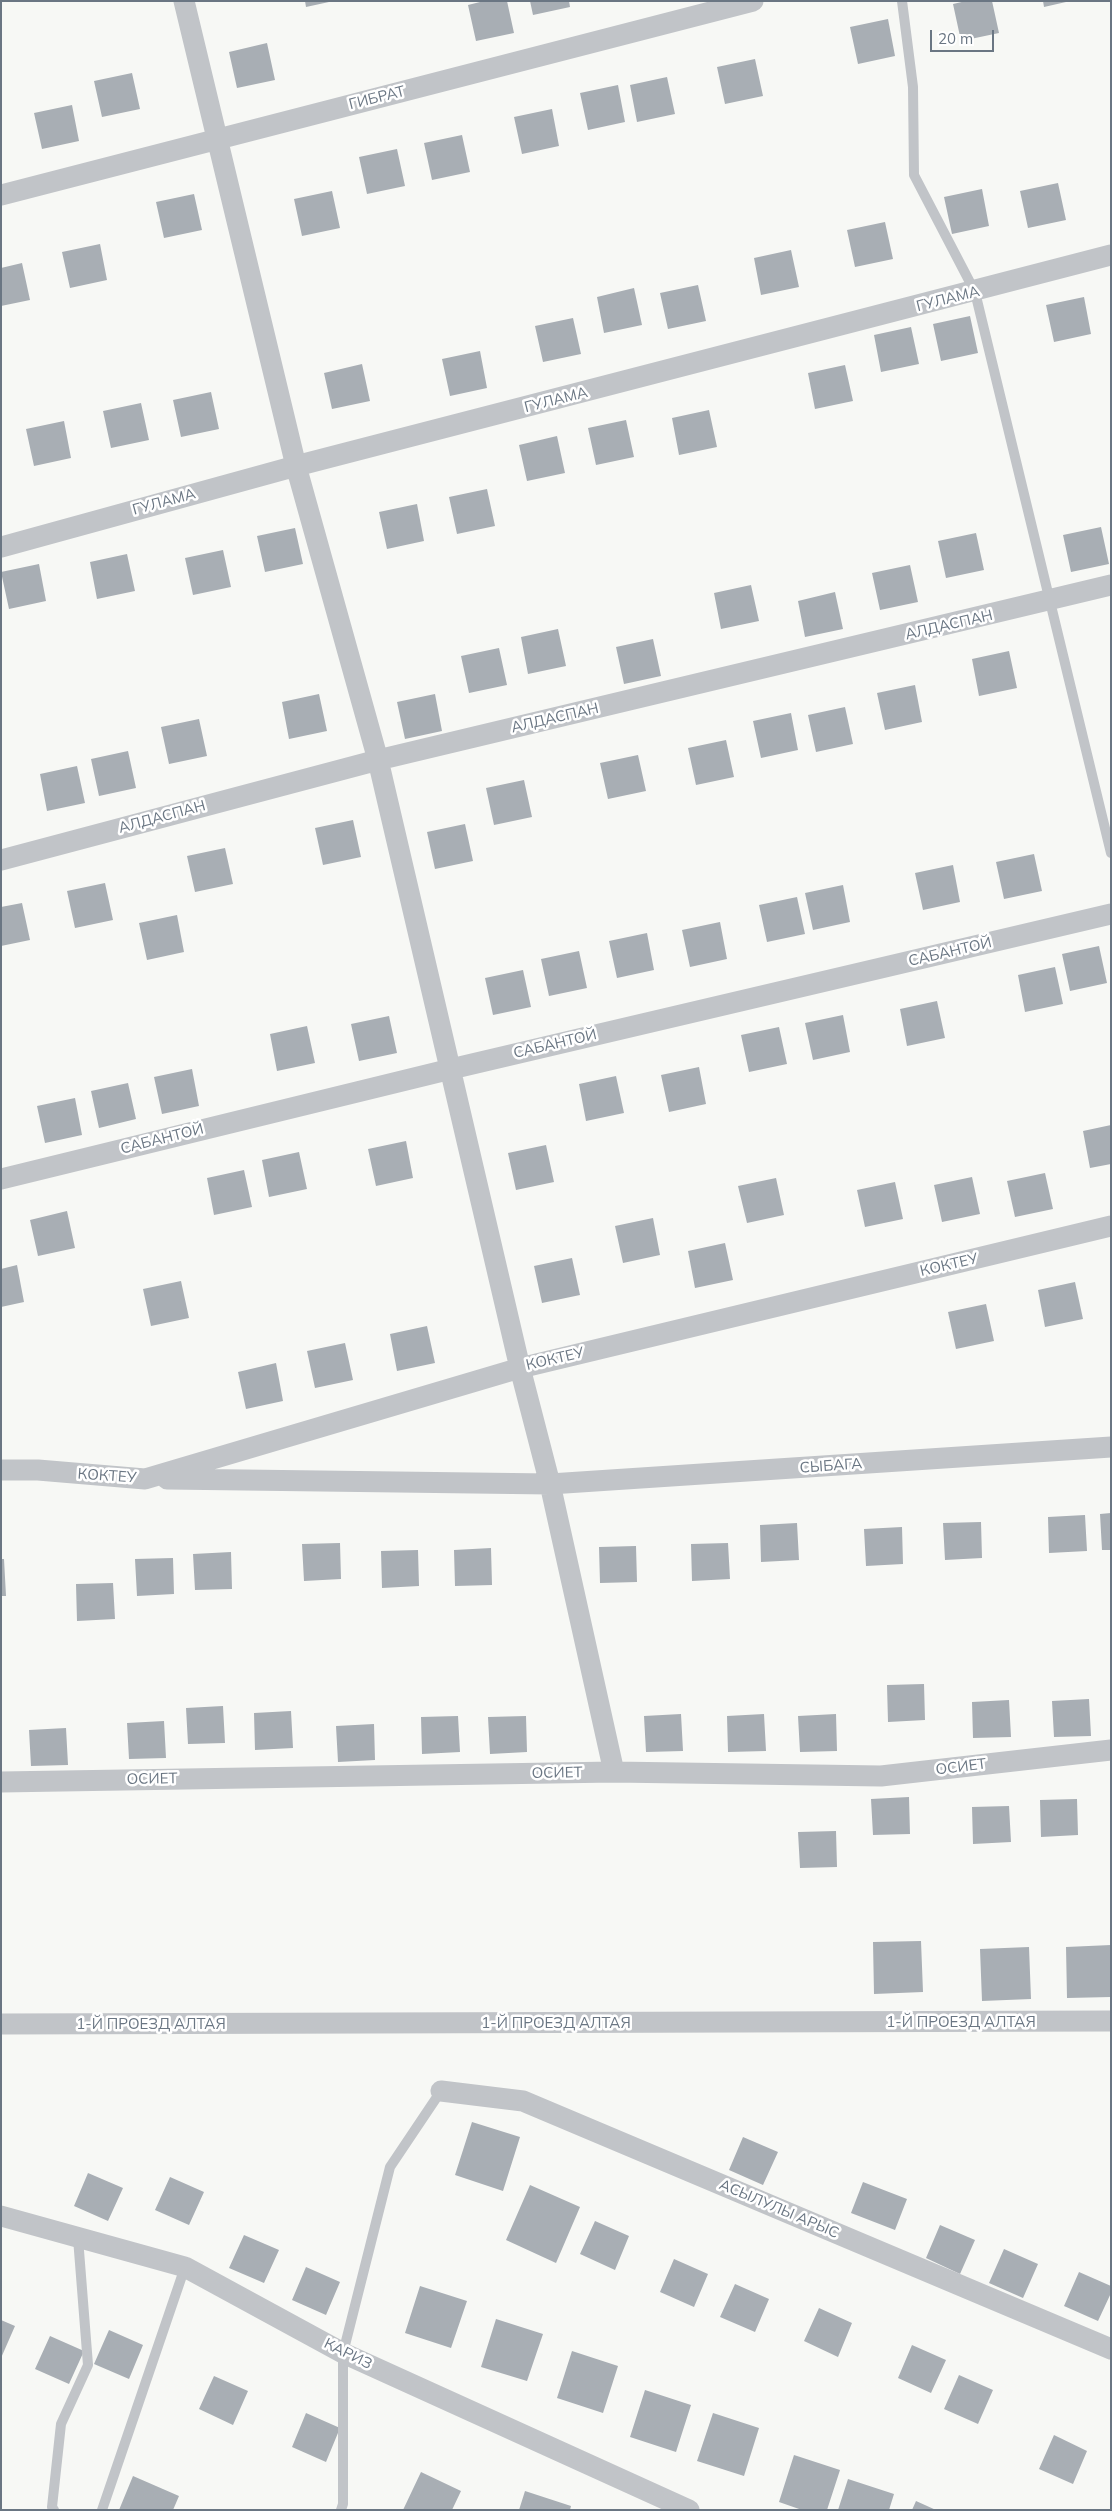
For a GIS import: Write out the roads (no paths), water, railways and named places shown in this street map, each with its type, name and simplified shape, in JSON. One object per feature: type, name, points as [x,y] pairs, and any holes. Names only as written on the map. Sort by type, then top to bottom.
[{"type":"street","points":[[184,1],[296,466],[378,760],[520,1368],[550,1484],[614,1772]]},
{"type":"street","name":"ГИБРАТ","points":[[1,195],[753,1]]},
{"type":"street","name":"ГУЛАМА","points":[[1,547],[296,466],[975,292],[1111,255]]},
{"type":"street","name":"АЛДАСПАН","points":[[1,860],[378,760],[1111,585]]},
{"type":"street","name":"САБАНТОЙ","points":[[1,1179],[451,1069],[1111,914]]},
{"type":"street","name":"КОКТЕУ","points":[[1,1470],[38,1470],[145,1479],[520,1368],[1111,1226]]},
{"type":"street","name":"СЫБАГА","points":[[145,1479],[550,1484],[1111,1447]]},
{"type":"street","name":"ОСИЕТ","points":[[1,1782],[614,1772],[881,1776],[1111,1750]]},
{"type":"street","name":"1-Й ПРОЕЗД АЛТАЯ","points":[[1,2024],[1111,2021]]},
{"type":"street","name":"АСЫЛУЛЫ АРЫС","points":[[440,2090],[523,2101],[1111,2349]]},
{"type":"street","name":"КАРИЗ","points":[[1,2216],[185,2268],[343,2353],[689,2510]]},
{"type":"lane","points":[[902,1],[913,87],[914,176],[975,292],[1111,853]]},
{"type":"lane","points":[[341,2510],[344,2504],[343,2353],[390,2167],[440,2090]]},
{"type":"lane","points":[[54,2510],[52,2506],[61,2424],[88,2365],[78,2238]]},
{"type":"lane","points":[[102,2510],[185,2268]]}]
